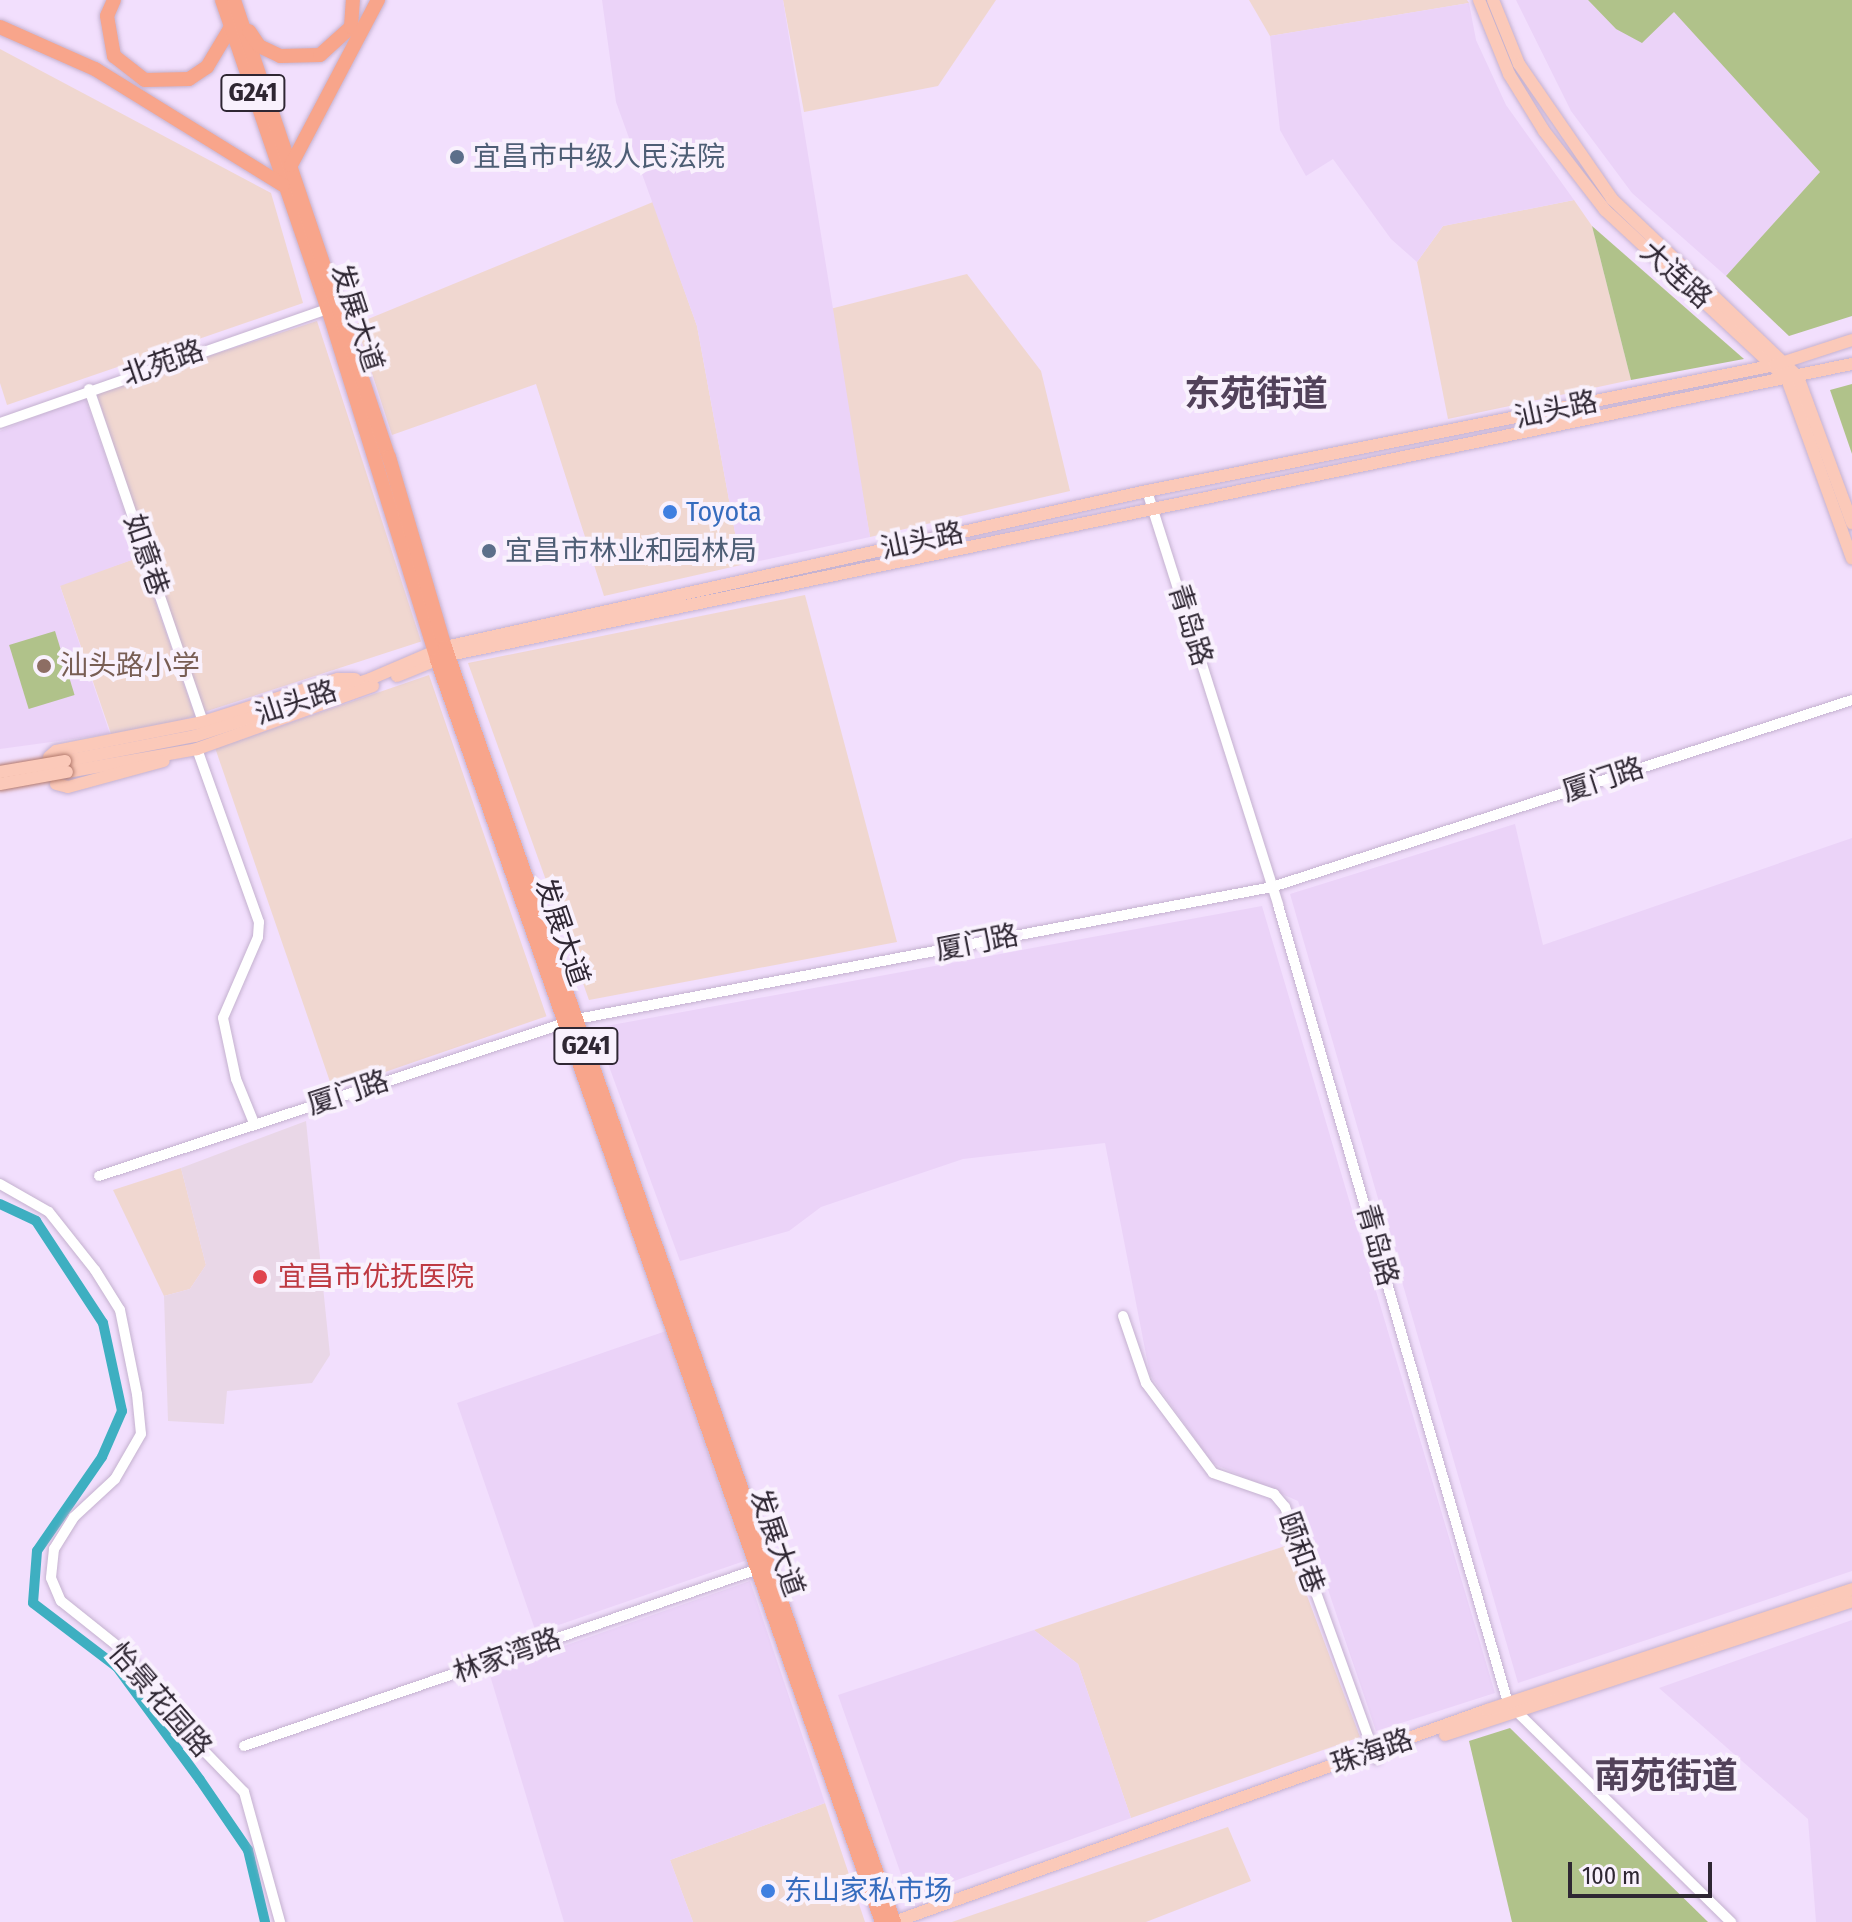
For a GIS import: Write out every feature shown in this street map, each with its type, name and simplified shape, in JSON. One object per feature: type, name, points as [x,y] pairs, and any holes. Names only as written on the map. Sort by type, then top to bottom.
[{"type":"highway","points":[[114,0],[107,37],[114,56],[145,80],[189,79],[207,67],[236,23],[259,46],[300,59],[320,55],[337,44],[351,27],[353,0]]},
{"type":"highway","name":"发展大道","points":[[222,0],[236,23],[291,165],[389,457],[441,654]]},
{"type":"highway","name":"发展大道","points":[[234,0],[236,23],[283,185],[328,309],[441,654],[764,1567],[894,1922]]},
{"type":"highway","points":[[291,165],[378,0]]},
{"type":"highway","points":[[0,27],[95,69],[283,185]]},
{"type":"highway","name":"发展大道","points":[[764,1567],[882,1922]]},
{"type":"main road","name":"大连路","points":[[1479,0],[1509,74],[1544,131],[1605,210],[1781,364]]},
{"type":"main road","name":"大连路","points":[[1493,0],[1519,64],[1612,199],[1792,378],[1852,523]]},
{"type":"main road","name":"汕头路","points":[[0,784],[195,736],[441,654],[1147,491],[1781,364],[1852,340]]},
{"type":"main road","name":"汕头路","points":[[0,772],[197,749],[441,654],[1852,364]]},
{"type":"main road","name":"大连路","points":[[1792,378],[1852,559]]},
{"type":"main road","points":[[49,757],[56,751],[203,722],[338,679],[370,679]]},
{"type":"main road","points":[[56,784],[68,787],[126,774],[197,749]]},
{"type":"main road","name":"珠海路","points":[[894,1922],[1852,1589]]},
{"type":"main road","name":"珠海路","points":[[1512,1707],[1852,1601]]},
{"type":"main road","name":"珠海路","points":[[910,1922],[1375,1755]]},
{"type":"street","name":"北苑路","points":[[0,423],[89,389],[328,309]]},
{"type":"street","name":"如意巷","points":[[89,389],[203,722]]},
{"type":"street","name":"青岛路","points":[[1147,491],[1272,887],[1512,1707],[1731,1922]]},
{"type":"street","name":"厦门路","points":[[99,1176],[572,1021],[1272,887],[1852,700]]},
{"type":"street","points":[[197,749],[259,922],[258,937],[223,1018],[236,1079],[254,1123]]},
{"type":"street","name":"怡景花园路","points":[[0,1184],[49,1212],[95,1270],[120,1310],[137,1394],[141,1434],[115,1479],[74,1517],[54,1549],[51,1578],[61,1601],[125,1652],[178,1724],[244,1792],[280,1922]]},
{"type":"street","name":"颐和巷","points":[[1123,1316],[1146,1383],[1213,1473],[1274,1494],[1285,1507],[1375,1755]]},
{"type":"street","name":"林家湾路","points":[[244,1746],[764,1567]]},
{"type":"shaded area","points":[[602,0],[783,0],[870,537],[741,565],[697,326],[616,102]]},
{"type":"shaded area","points":[[783,0],[996,0],[938,86],[804,112]]},
{"type":"shaded area","points":[[1249,0],[1467,0],[1469,3],[1270,36]]},
{"type":"shaded area","points":[[1516,0],[1588,0],[1616,29],[1674,11],[1820,172],[1726,276],[1632,193],[1571,111]]},
{"type":"shaded area","points":[[1469,3],[1476,40],[1506,105],[1574,200],[1443,226],[1417,262],[1391,239],[1333,159],[1306,176],[1280,130],[1270,36]]},
{"type":"shaded area","points":[[0,49],[271,193],[303,303],[7,405],[0,383]]},
{"type":"shaded area","points":[[1574,200],[1592,226],[1631,380],[1448,419],[1417,262],[1443,226]]},
{"type":"shaded area","points":[[653,202],[697,326],[741,565],[604,596],[536,384],[392,435],[356,324]]},
{"type":"shaded area","points":[[967,274],[1041,371],[1070,491],[870,537],[830,309]]},
{"type":"shaded area","points":[[317,321],[421,642],[200,713],[96,393]]},
{"type":"shaded area","points":[[85,397],[140,557],[60,586],[110,734],[0,749],[0,431]]},
{"type":"shaded area","points":[[140,557],[195,716],[114,744],[60,585]]},
{"type":"shaded area","points":[[805,595],[897,942],[589,1000],[468,663]]},
{"type":"shaded area","points":[[429,675],[547,1016],[333,1090],[215,749]]},
{"type":"shaded area","points":[[1515,824],[1543,945],[1852,838],[1852,1571],[1518,1683],[1290,894]]},
{"type":"shaded area","points":[[1262,906],[1495,1693],[1376,1731],[1298,1501],[1212,1463],[1150,1375],[1105,1143],[963,1159],[821,1207],[789,1231],[680,1261],[595,1028]]},
{"type":"shaded area","name":"宜昌市优抚医院","points":[[306,1121],[330,1355],[312,1383],[227,1391],[224,1424],[168,1421],[164,1296],[190,1289],[206,1265],[181,1168]]},
{"type":"shaded area","points":[[181,1168],[206,1265],[190,1289],[164,1296],[113,1190]]},
{"type":"shaded area","points":[[666,1331],[745,1561],[536,1633],[457,1403]]},
{"type":"shaded area","points":[[1288,1545],[1360,1737],[1131,1818],[1078,1664],[1034,1630]]},
{"type":"shaded area","points":[[750,1581],[825,1803],[670,1860],[693,1922],[564,1922],[489,1672]]},
{"type":"shaded area","points":[[1852,1620],[1852,1922],[1816,1922],[1808,1819],[1659,1688]]},
{"type":"shaded area","points":[[1034,1630],[1078,1664],[1131,1818],[909,1897],[838,1695]]},
{"type":"shaded area","name":"东山家私市场","points":[[825,1803],[865,1922],[693,1922],[670,1860]]},
{"type":"shaded area","points":[[1228,1827],[1251,1881],[1146,1922],[952,1922]]},
{"type":"green space","points":[[1588,0],[1852,0],[1852,316],[1789,336],[1726,276],[1820,172],[1674,12],[1642,43],[1616,29]]},
{"type":"green space","points":[[1592,226],[1744,359],[1631,380]]},
{"type":"green space","points":[[1852,384],[1852,454],[1830,390]]},
{"type":"green space","points":[[55,631],[75,695],[29,709],[9,645]]},
{"type":"green space","points":[[1510,1728],[1708,1922],[1512,1922],[1469,1741]]},
{"type":"waterway","points":[[0,1204],[36,1221],[103,1323],[122,1411],[102,1457],[37,1551],[33,1603],[117,1667],[200,1780],[248,1850],[265,1922]]},
{"type":"place","name":"宜昌市中级人民法院","points":[[457,157]]},
{"type":"place","name":"Toyota","points":[[670,512]]},
{"type":"place","name":"宜昌市林业和园林局","points":[[489,551]]},
{"type":"place","name":"汕头路小学","points":[[44,666]]},
{"type":"place","name":"宜昌市优抚医院","points":[[260,1277]]},
{"type":"place","name":"东山家私市场","points":[[768,1891]]},
{"type":"district","name":"东苑街道","points":[[1256,395]]},
{"type":"district","name":"南苑街道","points":[[1666,1777]]}]
